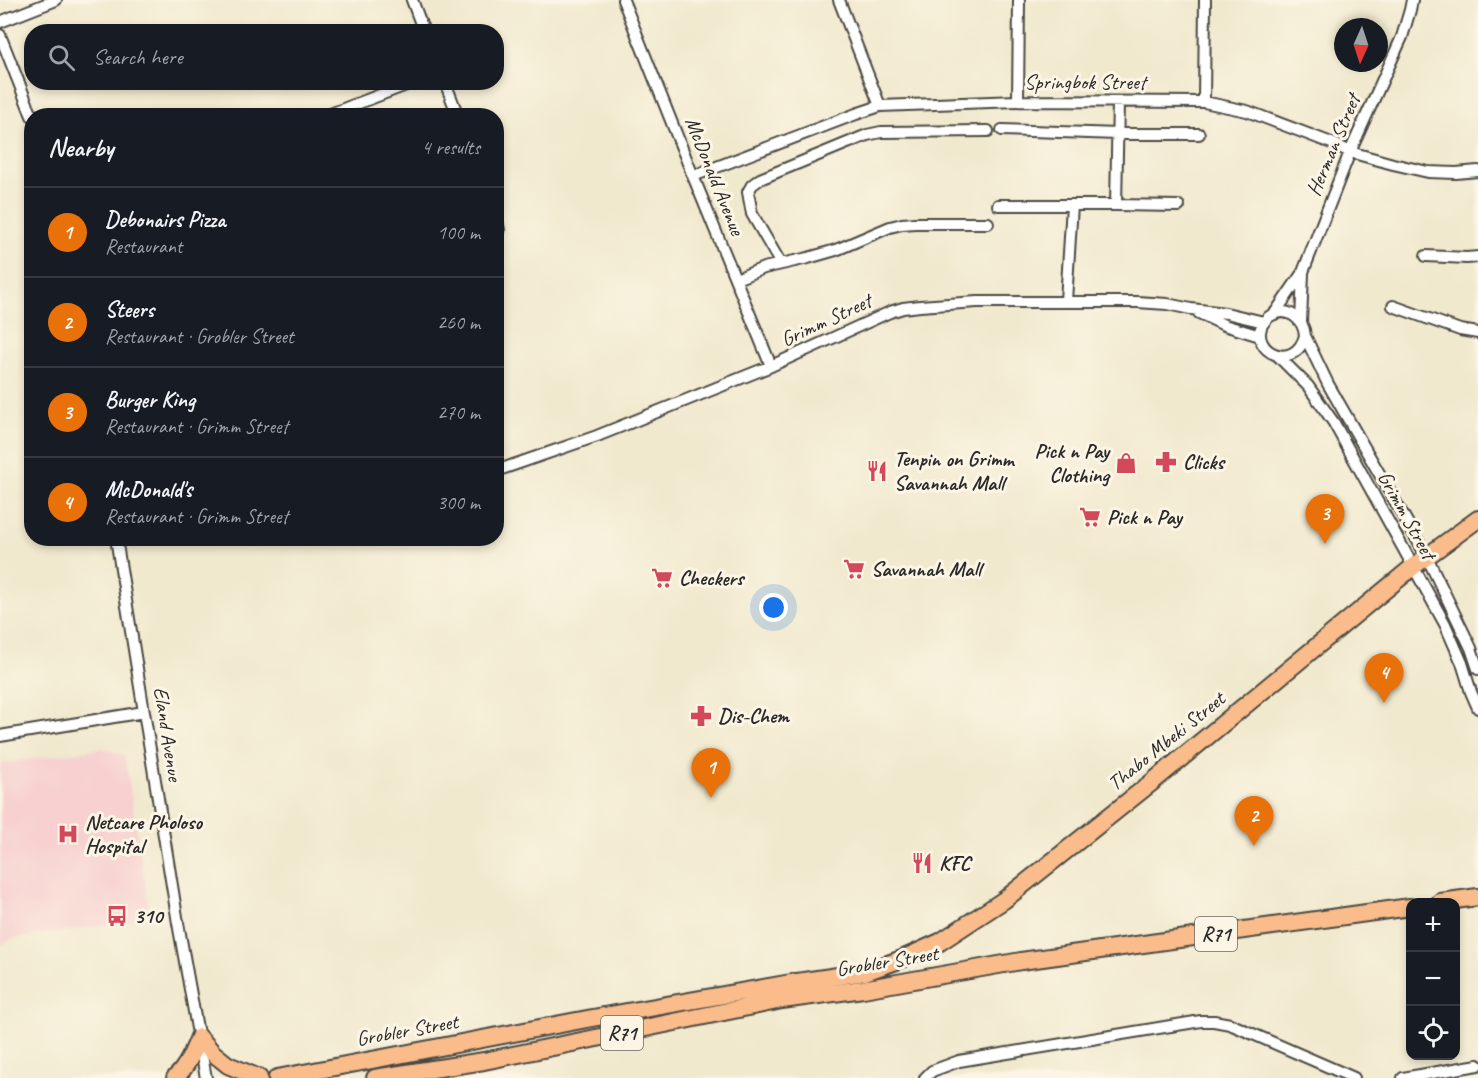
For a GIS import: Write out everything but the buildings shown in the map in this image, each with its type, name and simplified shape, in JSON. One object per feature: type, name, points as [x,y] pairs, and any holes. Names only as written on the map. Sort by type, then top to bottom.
[{"type":"main road","name":"Thabo Mbeki Street","points":[[865,972],[940,942],[1004,900],[1151,783],[1420,562],[1478,519]]},
{"type":"main road","points":[[1460,900],[1478,897]]},
{"type":"main road","name":"Grobler Street","points":[[375,1078],[484,1061],[760,1004],[863,989],[1020,961],[1406,908]]},
{"type":"main road","points":[[760,1004],[777,994],[865,972],[988,961],[1020,961]]},
{"type":"main road","name":"Grobler Street","points":[[277,1078],[587,1018],[797,981],[865,972]]},
{"type":"main road","points":[[175,1078],[189,1060],[199,1037],[228,1065],[258,1078]]},
{"type":"street","points":[[0,22],[56,0]]},
{"type":"street","points":[[412,0],[421,24]]},
{"type":"street","name":"McDonald Avenue","points":[[623,0],[771,366]]},
{"type":"street","points":[[839,0],[880,106]]},
{"type":"street","points":[[1018,101],[1019,0]]},
{"type":"street","points":[[1204,102],[1205,0]]},
{"type":"street","name":"Herman Street","points":[[1275,314],[1303,273],[1350,152],[1402,37],[1412,0]]},
{"type":"street","points":[[0,35],[29,108]]},
{"type":"street","points":[[346,108],[393,90]]},
{"type":"street","points":[[448,90],[455,108]]},
{"type":"street","name":"Springbok Street","points":[[693,176],[880,106],[1018,101],[1204,102],[1247,111],[1350,152],[1428,172],[1478,171]]},
{"type":"street","points":[[1116,205],[1118,102]]},
{"type":"street","points":[[1002,130],[1199,134]]},
{"type":"street","points":[[781,264],[752,214],[749,203],[748,192],[752,185],[760,179],[867,135],[881,132],[988,131]]},
{"type":"street","points":[[998,205],[1179,206]]},
{"type":"street","points":[[1066,301],[1072,205]]},
{"type":"street","points":[[736,279],[764,268],[836,250],[902,224],[988,223]]},
{"type":"street","points":[[1426,256],[1467,258],[1478,256]]},
{"type":"street","name":"Herman Street","points":[[1301,322],[1303,273]]},
{"type":"street","name":"Grimm Street","points":[[504,468],[597,436],[771,366],[880,316],[903,308],[977,302],[1137,302],[1226,313],[1263,322]]},
{"type":"street","points":[[1393,306],[1460,330],[1478,333]]},
{"type":"street","name":"Grimm Street","points":[[1191,309],[1224,325],[1260,336]]},
{"type":"street","points":[[1289,313],[1301,322],[1304,329],[1305,336],[1302,344],[1292,354],[1278,356],[1266,349],[1262,343],[1260,336],[1263,322],[1275,314],[1289,313]]},
{"type":"street","name":"Grimm Street","points":[[1305,336],[1420,562],[1471,648],[1478,669]]},
{"type":"street","name":"Grimm Street","points":[[1278,356],[1308,386],[1334,423],[1405,552],[1420,562],[1478,708]]},
{"type":"street","name":"Eland Avenue","points":[[121,546],[144,712],[206,1078]]},
{"type":"street","points":[[0,736],[144,712]]},
{"type":"street","points":[[925,1078],[932,1071],[959,1061],[1201,1021],[1230,1024],[1354,1078]]},
{"type":"street","points":[[1403,1078],[1478,1065]]},
{"type":"shaded area","name":"Netcare Pholoso Hospital","points":[[103,748],[125,756],[148,903],[139,920],[11,939],[0,947],[0,764]]},
{"type":"place","name":"Clicks","points":[[1166,462]]},
{"type":"place","name":"Pick n Pay Clothing","points":[[1126,463]]},
{"type":"place","name":"Tenpin on Grimm Savannah Mall","points":[[877,471]]},
{"type":"place","name":"Pick n Pay","points":[[1090,517]]},
{"type":"place","name":"Burger King","points":[[1325,544]]},
{"type":"place","name":"Savannah Mall","points":[[854,569]]},
{"type":"place","name":"Checkers","points":[[662,578]]},
{"type":"place","name":"McDonald's","points":[[1384,703]]},
{"type":"place","name":"Dis-Chem","points":[[701,716]]},
{"type":"place","name":"Debonairs Pizza","points":[[711,798]]},
{"type":"place","name":"Netcare Pholoso Hospital","points":[[68,834]]},
{"type":"place","name":"Steers","points":[[1254,846]]},
{"type":"place","name":"KFC","points":[[922,863]]},
{"type":"place","name":"310","points":[[117,916]]}]
